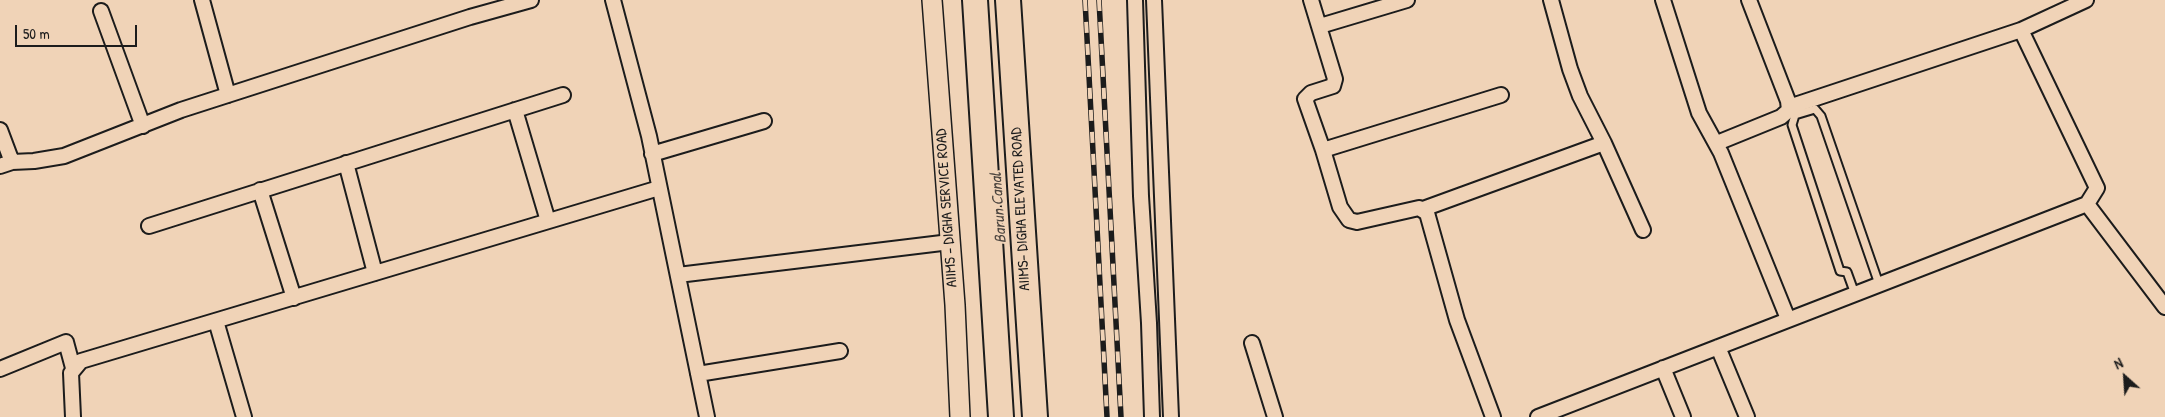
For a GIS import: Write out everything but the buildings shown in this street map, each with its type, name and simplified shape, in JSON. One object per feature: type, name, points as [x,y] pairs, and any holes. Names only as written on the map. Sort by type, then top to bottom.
[{"type":"highway","points":[[975,0],[1001,417]]},
{"type":"highway","name":"AIIMS- DIGHA ELEVATED ROAD","points":[[1008,0],[1035,417]]},
{"type":"main road","name":"AIIMS - DIGHA SERVICE ROAD","points":[[932,0],[950,242],[960,417]]},
{"type":"street","points":[[202,0],[228,95]]},
{"type":"street","points":[[0,130],[6,164],[34,162],[64,156],[181,110],[500,4],[531,0]]},
{"type":"street","points":[[613,0],[660,188],[707,417]]},
{"type":"street","points":[[1135,0],[1141,196],[1149,323],[1152,417]]},
{"type":"street","points":[[1154,0],[1171,417]]},
{"type":"street","points":[[1311,0],[1335,83],[1329,88],[1308,94],[1305,99],[1340,207],[1349,220],[1364,222],[1412,209],[1423,209],[1604,143]]},
{"type":"street","points":[[1320,26],[1408,0]]},
{"type":"street","points":[[1551,0],[1570,69],[1580,96],[1604,143],[1643,230]]},
{"type":"street","points":[[1663,0],[1699,113],[1716,143],[1788,319]]},
{"type":"street","points":[[1716,143],[1781,118],[1788,113],[1789,107],[1749,0]]},
{"type":"street","points":[[1789,107],[2020,30],[2086,0]]},
{"type":"street","points":[[101,11],[143,126]]},
{"type":"street","points":[[1538,417],[2087,204],[2096,188],[2020,30]]},
{"type":"street","points":[[148,226],[563,95]]},
{"type":"street","points":[[1323,150],[1501,95]]},
{"type":"street","points":[[515,110],[548,221]]},
{"type":"street","points":[[652,154],[764,121]]},
{"type":"street","points":[[346,163],[375,273]]},
{"type":"street","points":[[73,368],[81,361],[89,358],[660,188]]},
{"type":"street","points":[[260,190],[294,298]]},
{"type":"street","points":[[2087,204],[2165,307]]},
{"type":"street","points":[[1423,209],[1430,220],[1457,320],[1493,417]]},
{"type":"street","points":[[678,275],[950,242]]},
{"type":"street","points":[[216,321],[244,417]]},
{"type":"street","points":[[0,369],[66,342],[73,368],[70,381],[72,417]]},
{"type":"street","points":[[1252,343],[1275,417]]},
{"type":"street","points":[[1718,347],[1746,417]]},
{"type":"street","points":[[698,374],[840,351]]},
{"type":"street","points":[[1663,368],[1683,417]]},
{"type":"lane","points":[[1855,294],[1847,272],[1840,271],[1792,125],[1795,115],[1815,109],[1821,116],[1879,284]]},
{"type":"railway","points":[[1085,0],[1107,417]]},
{"type":"railway","points":[[1099,0],[1121,417]]},
{"type":"water label","name":"Barun Canal","points":[[999,208]]}]
